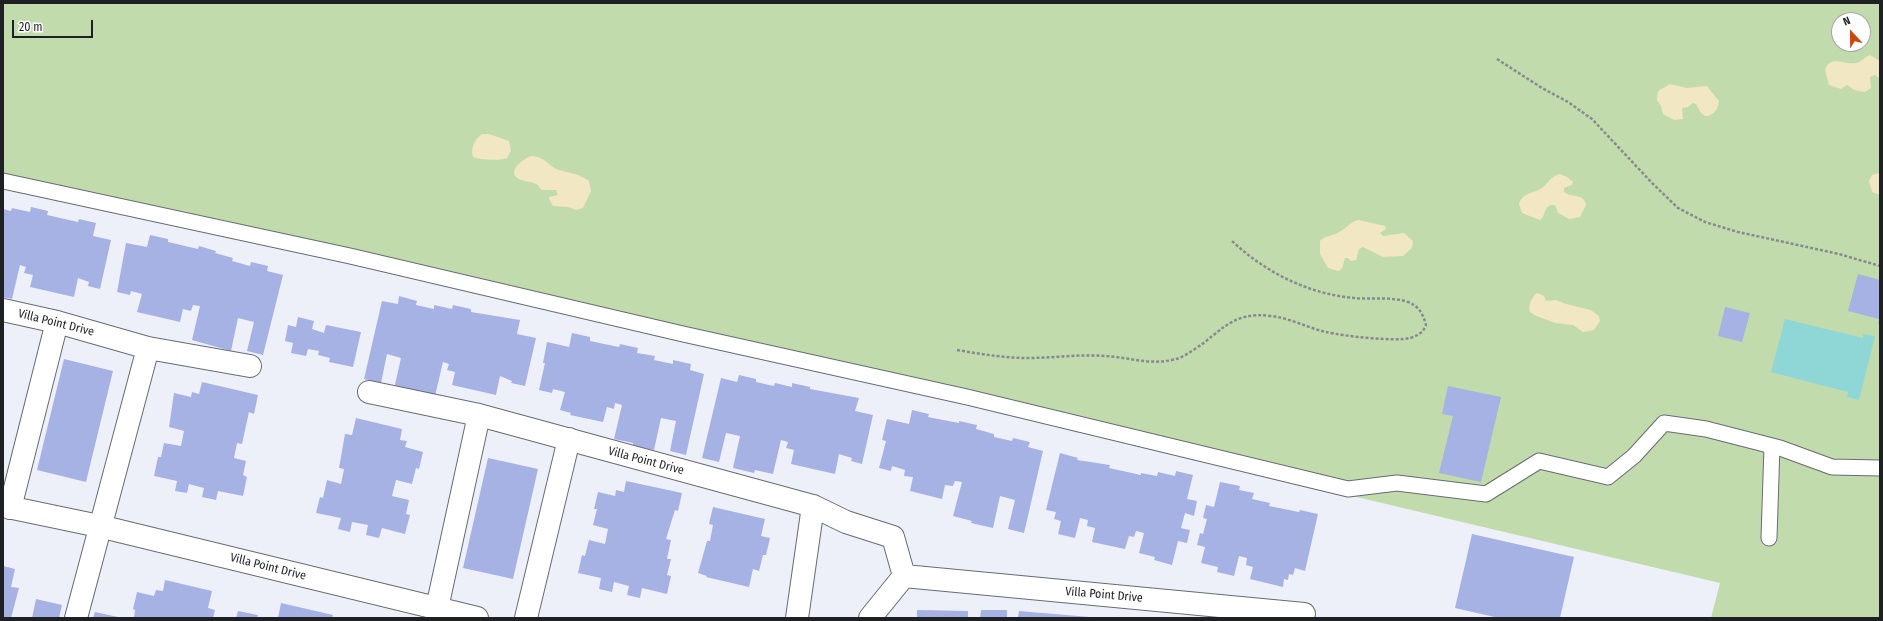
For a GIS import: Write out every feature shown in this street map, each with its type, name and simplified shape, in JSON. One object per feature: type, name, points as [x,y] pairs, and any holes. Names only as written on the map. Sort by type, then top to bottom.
[{"type":"street","name":"Villa Point Drive","points":[[3,310],[57,322],[148,348],[250,366]]},
{"type":"street","points":[[7,507],[57,322]]},
{"type":"street","points":[[76,618],[99,526],[148,348]]},
{"type":"street","name":"Villa Point Drive","points":[[370,392],[479,415],[813,506],[846,522],[893,538],[904,576],[1304,614]]},
{"type":"street","points":[[437,608],[479,415]]},
{"type":"street","points":[[526,618],[569,439]]},
{"type":"street","points":[[797,618],[813,506]]},
{"type":"street","name":"Villa Point Drive","points":[[7,507],[99,526],[477,618]]},
{"type":"street","points":[[870,618],[904,576]]},
{"type":"lane","points":[[3,180],[350,256],[967,397],[1348,489],[1397,483],[1486,494],[1539,461],[1608,477],[1634,456],[1664,423],[1706,429],[1772,446],[1832,467],[1880,468]]},
{"type":"lane","points":[[1769,538],[1772,446]]},
{"type":"path","points":[[1497,59],[1542,88],[1568,102],[1592,119],[1652,183],[1678,208],[1705,222],[1738,232],[1772,238],[1803,247],[1839,254],[1880,266]]},
{"type":"path","points":[[956,350],[993,356],[1028,358],[1103,355],[1154,362],[1176,359],[1197,347],[1216,331],[1232,321],[1254,314],[1273,316],[1326,332],[1394,339],[1410,338],[1423,331],[1426,325],[1421,311],[1416,306],[1408,302],[1389,298],[1365,299],[1340,297],[1309,289],[1257,262],[1232,241]]},
{"type":"green space","points":[[3,3],[1880,3],[1880,618],[1711,618],[1720,583],[135,208],[3,188]]},
{"type":"sand","points":[[1870,55],[1880,61],[1880,88],[1879,78],[1875,75],[1870,77],[1871,88],[1865,92],[1854,90],[1847,85],[1841,89],[1829,85],[1825,70],[1830,62],[1838,61],[1856,63]]},
{"type":"sand","points":[[1670,84],[1687,88],[1707,86],[1719,101],[1717,109],[1711,115],[1705,116],[1701,113],[1696,104],[1693,103],[1688,107],[1682,108],[1683,119],[1674,120],[1663,114],[1661,106],[1657,100],[1658,91]]},
{"type":"sand","points":[[482,134],[489,134],[509,141],[511,151],[507,158],[490,160],[473,157],[472,151],[474,144],[477,138]]},
{"type":"sand","points":[[531,156],[544,160],[559,170],[578,175],[589,181],[591,191],[583,208],[576,210],[568,207],[553,206],[549,197],[558,195],[556,190],[542,190],[537,184],[522,180],[514,175],[515,168]]},
{"type":"sand","points":[[1880,173],[1880,195],[1872,192],[1869,181],[1872,175]]},
{"type":"sand","points":[[1560,174],[1573,182],[1572,185],[1564,188],[1564,192],[1580,197],[1585,201],[1586,205],[1580,217],[1569,219],[1558,213],[1555,205],[1548,206],[1540,220],[1522,213],[1519,204],[1523,197],[1539,190],[1552,178]]},
{"type":"sand","points":[[1359,220],[1385,226],[1386,229],[1380,233],[1383,236],[1404,233],[1413,241],[1412,248],[1403,256],[1383,257],[1363,247],[1359,249],[1356,260],[1351,261],[1348,258],[1345,258],[1342,269],[1338,271],[1328,268],[1320,254],[1320,241],[1340,232],[1353,222]]},
{"type":"sand","points":[[1537,293],[1544,296],[1546,301],[1556,300],[1591,310],[1599,316],[1600,321],[1594,330],[1583,332],[1573,325],[1555,323],[1534,315],[1529,309],[1533,297]]},
{"type":"water","points":[[1785,319],[1863,338],[1863,334],[1875,336],[1859,400],[1847,397],[1848,392],[1771,372]]},
{"type":"building","points":[[31,207],[48,211],[47,215],[78,222],[79,219],[96,223],[93,236],[111,240],[100,289],[88,286],[89,282],[78,278],[74,297],[30,287],[33,275],[24,273],[26,267],[20,265],[12,299],[3,297],[3,209],[11,211],[12,208],[30,212]]},
{"type":"building","points":[[150,235],[168,239],[168,242],[198,249],[199,246],[216,251],[215,253],[233,258],[232,261],[250,266],[251,262],[268,266],[267,271],[283,275],[263,355],[247,351],[254,322],[238,318],[231,351],[192,340],[200,306],[193,305],[191,311],[183,309],[180,322],[137,312],[142,294],[131,291],[130,295],[117,292],[126,243],[147,247]]},
{"type":"building","points":[[1858,274],[1880,280],[1880,325],[1878,324],[1879,319],[1848,311]]},
{"type":"building","points":[[399,296],[417,301],[416,305],[434,309],[434,305],[452,309],[453,305],[471,309],[471,312],[520,320],[517,334],[536,338],[525,386],[511,383],[512,381],[500,376],[496,395],[452,385],[455,372],[447,370],[449,364],[443,362],[435,396],[394,389],[401,358],[387,354],[381,383],[364,379],[382,301],[398,304]]},
{"type":"building","points":[[1725,307],[1750,313],[1742,342],[1718,336]]},
{"type":"building","points":[[298,317],[314,321],[312,329],[324,333],[326,325],[361,332],[353,367],[329,362],[330,358],[318,355],[319,351],[308,349],[306,356],[291,353],[293,343],[285,341],[288,325],[296,327]]},
{"type":"building","points":[[572,333],[590,337],[590,341],[619,347],[620,344],[638,348],[637,353],[655,356],[654,360],[673,364],[673,360],[691,364],[690,370],[704,374],[686,455],[670,451],[676,421],[661,418],[654,450],[633,446],[633,443],[614,439],[622,405],[615,403],[614,409],[607,407],[603,422],[570,415],[571,413],[560,410],[565,392],[553,389],[552,393],[539,390],[545,363],[543,363],[547,342],[569,347]]},
{"type":"building","points":[[64,359],[113,371],[86,482],[37,470]]},
{"type":"building","points":[[739,375],[756,379],[756,382],[774,386],[775,383],[792,387],[792,383],[810,387],[810,389],[859,398],[855,411],[873,415],[862,464],[851,461],[852,458],[839,454],[835,474],[791,464],[794,450],[786,448],[788,442],[781,440],[773,474],[755,470],[754,473],[733,468],[740,436],[726,433],[719,462],[702,458],[721,378],[737,382]]},
{"type":"building","points":[[202,382],[258,395],[254,414],[249,412],[242,444],[237,443],[234,458],[246,461],[243,475],[247,477],[243,496],[218,491],[216,500],[202,497],[204,488],[189,484],[187,493],[175,491],[177,481],[154,476],[158,457],[161,457],[164,443],[181,446],[184,431],[169,427],[174,393],[191,397],[192,392],[199,394]]},
{"type":"building","points":[[1448,386],[1501,397],[1481,482],[1439,473],[1453,416],[1442,414]]},
{"type":"building","points":[[912,410],[929,414],[928,417],[977,425],[976,429],[994,434],[994,437],[1012,441],[1013,438],[1030,442],[1028,447],[1043,451],[1024,533],[1008,529],[1015,500],[1000,496],[993,528],[971,523],[972,521],[953,516],[962,482],[955,481],[953,486],[945,485],[942,499],[910,491],[913,477],[904,476],[905,470],[892,466],[891,471],[879,468],[886,441],[882,440],[887,419],[909,424]]},
{"type":"building","points":[[356,418],[402,429],[400,440],[407,441],[405,447],[423,452],[419,469],[416,468],[412,484],[396,480],[392,496],[409,500],[406,514],[410,515],[405,534],[382,528],[379,538],[366,535],[368,525],[352,522],[350,532],[338,529],[341,518],[316,513],[320,497],[323,498],[327,480],[341,484],[344,469],[339,468],[345,434],[352,435]]},
{"type":"building","points":[[1060,453],[1078,458],[1077,460],[1110,465],[1109,468],[1141,475],[1141,473],[1157,476],[1158,472],[1175,476],[1176,471],[1193,475],[1187,499],[1197,501],[1194,516],[1185,513],[1181,528],[1190,530],[1187,543],[1178,541],[1172,565],[1154,560],[1155,557],[1139,553],[1144,533],[1136,531],[1134,537],[1129,536],[1125,549],[1092,542],[1095,528],[1087,526],[1088,520],[1080,518],[1075,538],[1058,534],[1061,521],[1054,519],[1056,512],[1046,510]]},
{"type":"building","points":[[488,458],[538,469],[513,579],[463,568]]},
{"type":"building","points":[[626,481],[682,493],[678,511],[675,510],[666,539],[671,540],[667,559],[671,559],[667,575],[671,576],[667,594],[642,588],[640,598],[627,595],[629,586],[614,582],[612,592],[599,589],[601,578],[578,573],[582,555],[585,556],[589,540],[605,544],[608,529],[593,525],[597,509],[594,509],[598,492],[615,496],[616,490],[624,492]]},
{"type":"building","points":[[1220,482],[1240,486],[1239,490],[1254,493],[1252,499],[1270,503],[1269,506],[1318,514],[1305,571],[1295,568],[1293,575],[1289,574],[1288,580],[1284,579],[1283,587],[1250,579],[1253,567],[1246,565],[1247,558],[1239,556],[1234,576],[1217,572],[1218,567],[1201,563],[1205,547],[1197,545],[1200,533],[1203,534],[1207,519],[1203,518],[1206,505],[1214,507]]},
{"type":"building","points":[[713,507],[765,519],[761,536],[770,538],[766,555],[763,555],[759,571],[753,569],[749,587],[706,577],[707,576],[698,573],[707,541],[710,541],[713,525],[709,524]]},
{"type":"building","points":[[1472,534],[1574,557],[1560,618],[1499,618],[1455,608]]},
{"type":"building","points":[[3,566],[15,569],[11,587],[19,588],[11,618],[3,618]]},
{"type":"building","points":[[165,580],[212,591],[208,608],[215,610],[213,618],[134,618],[135,610],[133,609],[137,592],[154,596],[156,590],[163,591]]},
{"type":"building","points":[[36,599],[62,605],[59,618],[32,618]]},
{"type":"building","points":[[281,603],[333,615],[332,618],[278,618]]},
{"type":"building","points":[[917,610],[968,611],[968,618],[917,618]]},
{"type":"building","points":[[981,610],[1007,610],[1007,618],[980,618]]},
{"type":"building","points":[[238,611],[258,615],[257,618],[236,618]]},
{"type":"building","points":[[1019,611],[1090,617],[1090,618],[1018,618]]},
{"type":"building","points":[[95,612],[118,617],[118,618],[93,618]]}]
